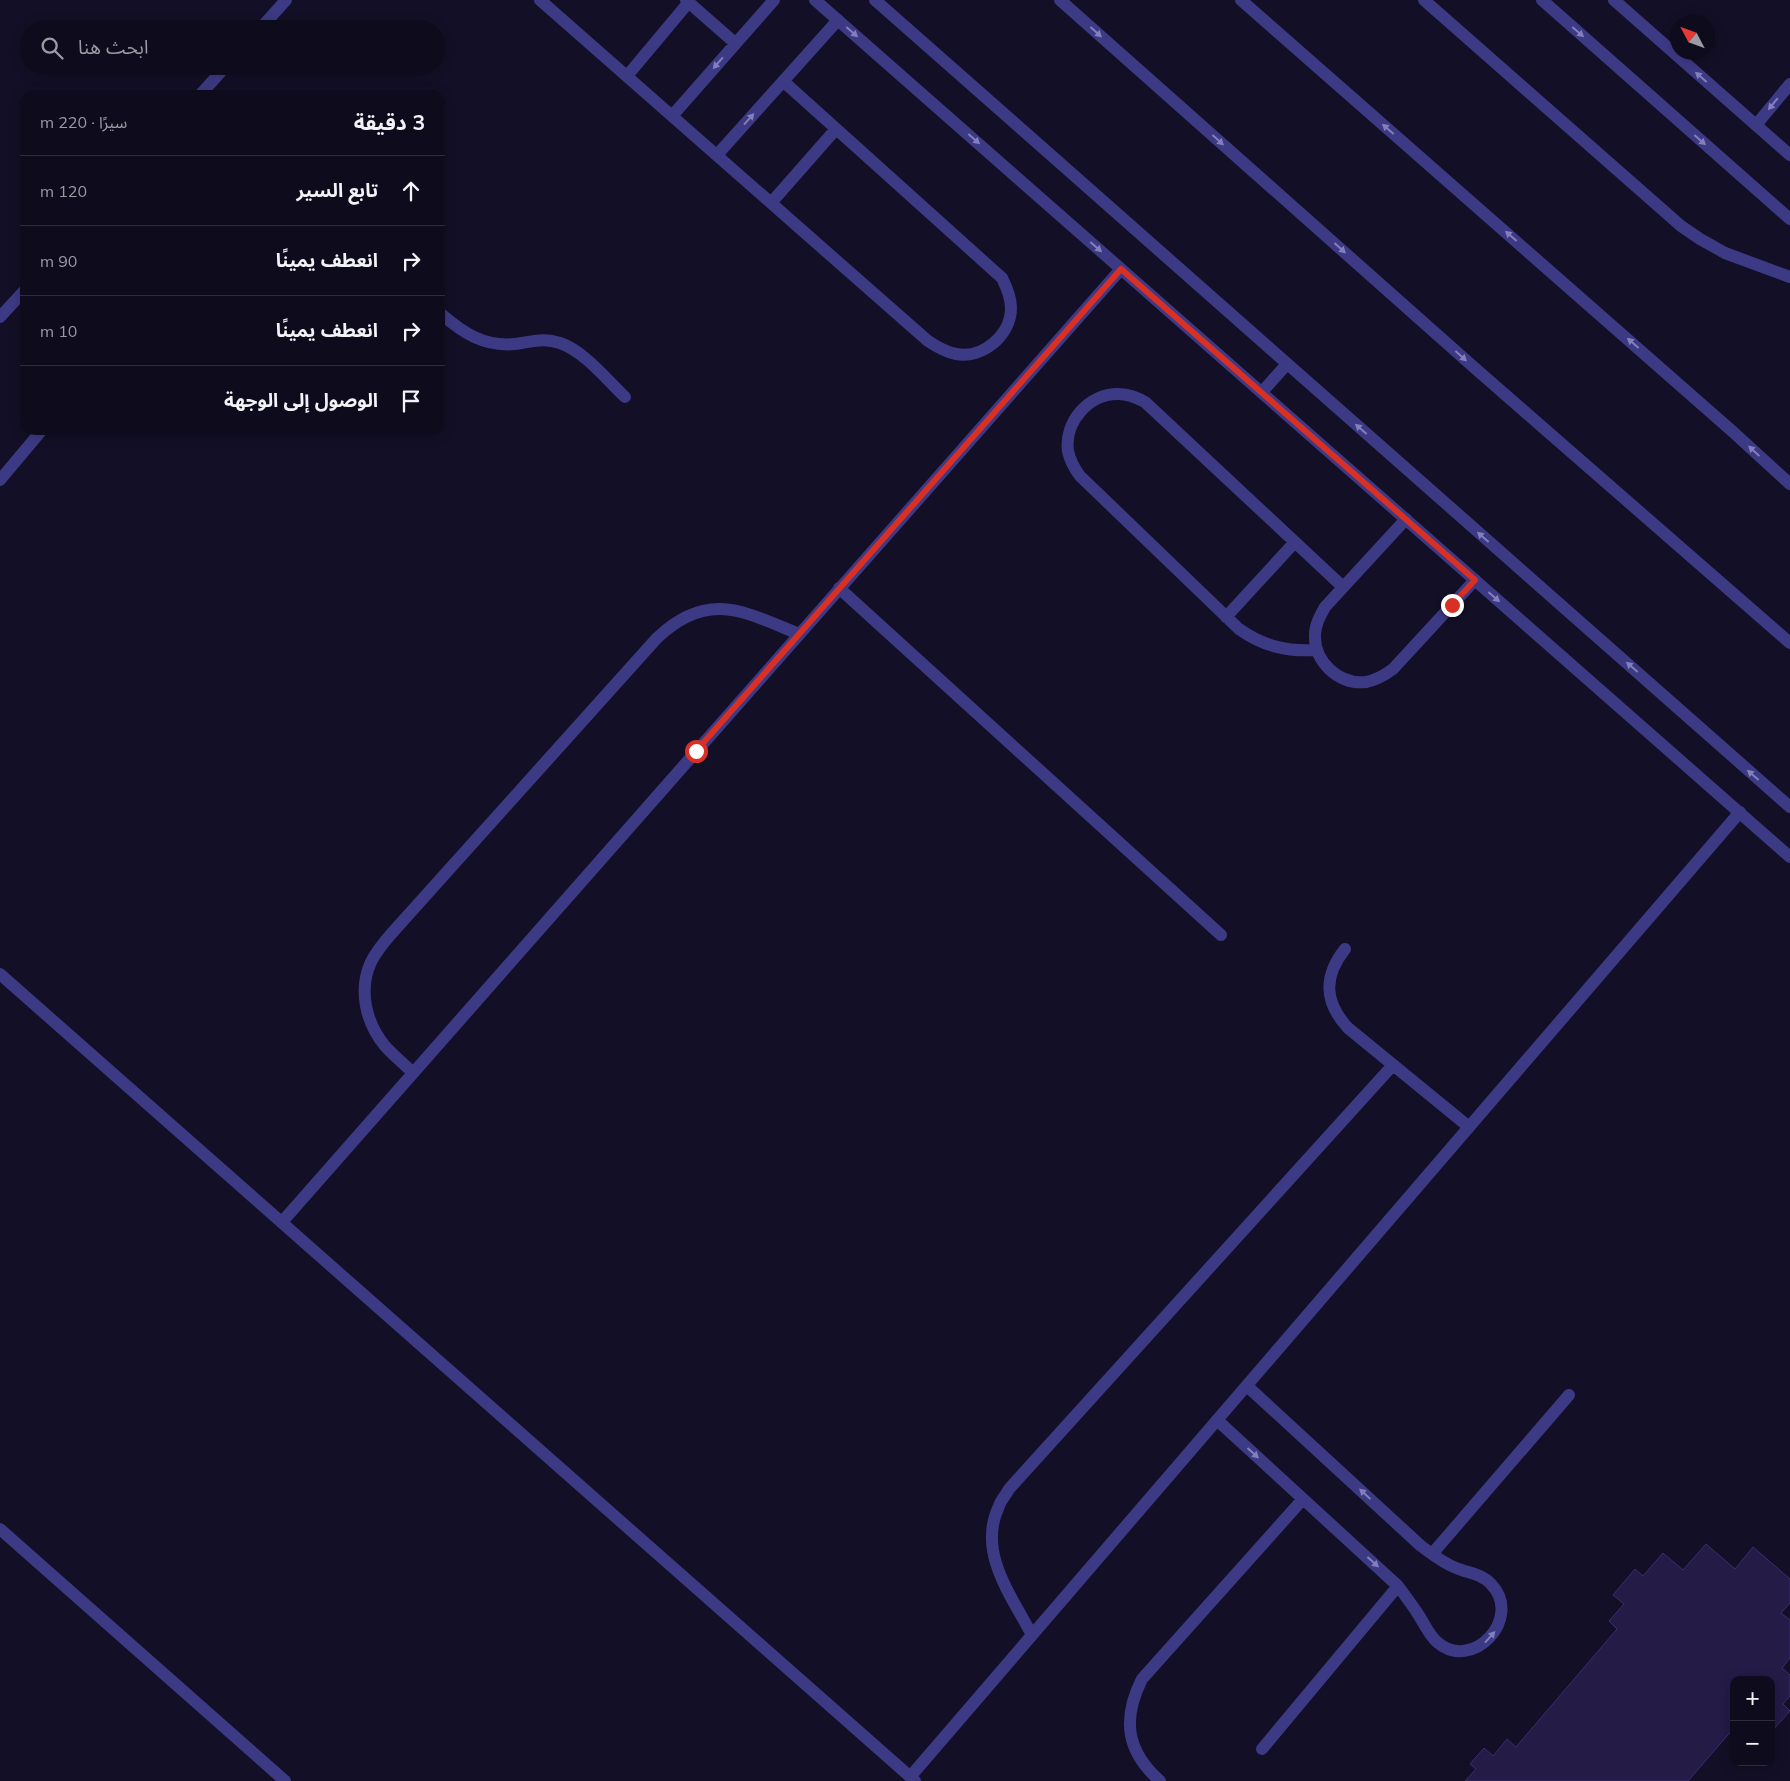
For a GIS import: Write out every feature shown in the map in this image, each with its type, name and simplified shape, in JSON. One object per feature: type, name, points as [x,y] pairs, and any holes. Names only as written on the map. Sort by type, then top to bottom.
[{"type":"street","points":[[268,20],[286,0]]},
{"type":"street","points":[[540,0],[928,341],[941,350],[957,355],[973,354],[988,348],[1000,338],[1008,324],[1011,308],[1009,292],[1002,278],[783,81]]},
{"type":"street","points":[[672,116],[774,0]]},
{"type":"street","points":[[815,0],[1790,857]]},
{"type":"street","points":[[875,0],[1790,807]]},
{"type":"street","points":[[1060,0],[1790,643]]},
{"type":"street","points":[[1241,0],[1790,484]]},
{"type":"street","points":[[1424,0],[1682,226],[1724,253],[1790,277]]},
{"type":"street","points":[[1542,0],[1790,219]]},
{"type":"street","points":[[1614,0],[1790,155]]},
{"type":"street","points":[[627,76],[687,1],[735,44]]},
{"type":"street","points":[[717,155],[838,20]]},
{"type":"street","points":[[204,90],[218,75]]},
{"type":"street","points":[[1756,125],[1790,84]]},
{"type":"street","points":[[771,203],[836,128]]},
{"type":"street","points":[[282,1222],[1121,269]]},
{"type":"street","points":[[0,317],[20,295]]},
{"type":"street","points":[[445,317],[468,336],[484,342],[500,345],[546,340],[560,343],[574,350],[625,397]]},
{"type":"street","points":[[1262,392],[1287,364]]},
{"type":"street","points":[[1317,650],[1284,650],[1267,646],[1239,629],[1226,617],[1080,476],[1072,464],[1068,450],[1068,436],[1072,423],[1081,411],[1092,402],[1104,396],[1118,394],[1132,396],[1145,402],[1343,587]]},
{"type":"street","points":[[0,480],[38,435]]},
{"type":"street","points":[[1406,519],[1325,607],[1317,620],[1315,635],[1317,650],[1324,664],[1329,669],[1349,681],[1365,682],[1380,678],[1393,669],[1475,580]]},
{"type":"street","points":[[1226,617],[1295,542]]},
{"type":"street","points":[[839,588],[1221,935]]},
{"type":"street","points":[[413,1073],[385,1046],[375,1031],[368,1015],[365,997],[366,979],[371,962],[392,934],[637,660],[670,626],[685,616],[701,610],[719,608],[737,610],[753,615],[799,634]]},
{"type":"street","points":[[0,974],[913,1779],[1032,1635],[1740,812]]},
{"type":"street","points":[[1345,949],[1336,961],[1329,989],[1331,1004],[1338,1017],[1348,1028],[1470,1127]]},
{"type":"street","points":[[1032,1635],[995,1562],[991,1543],[993,1524],[999,1505],[1009,1489],[1393,1065]]},
{"type":"street","points":[[1217,1420],[1398,1586],[1438,1644],[1450,1649],[1463,1651],[1476,1648],[1486,1642],[1495,1632],[1500,1620],[1501,1608],[1498,1595],[1491,1584],[1480,1576],[1456,1568],[1432,1554],[1247,1386]]},
{"type":"street","points":[[1432,1554],[1569,1394]]},
{"type":"street","points":[[1160,1781],[1138,1757],[1132,1742],[1129,1726],[1130,1710],[1142,1679],[1303,1498]]},
{"type":"street","points":[[0,1529],[285,1781]]},
{"type":"street","points":[[1262,1749],[1398,1586]]},
{"type":"building","points":[[1706,1544],[1735,1569],[1753,1547],[1790,1579],[1790,1603],[1781,1613],[1790,1620],[1790,1658],[1782,1668],[1790,1675],[1790,1696],[1783,1704],[1790,1711],[1775,1728],[1775,1676],[1730,1676],[1730,1732],[1688,1781],[1465,1781],[1476,1769],[1470,1764],[1484,1748],[1493,1756],[1507,1739],[1516,1747],[1617,1629],[1609,1621],[1624,1604],[1613,1595],[1635,1569],[1643,1576],[1663,1553],[1683,1570]]},
{"type":"route","points":[[696,751],[1121,269],[1475,580],[1452,605]]}]
